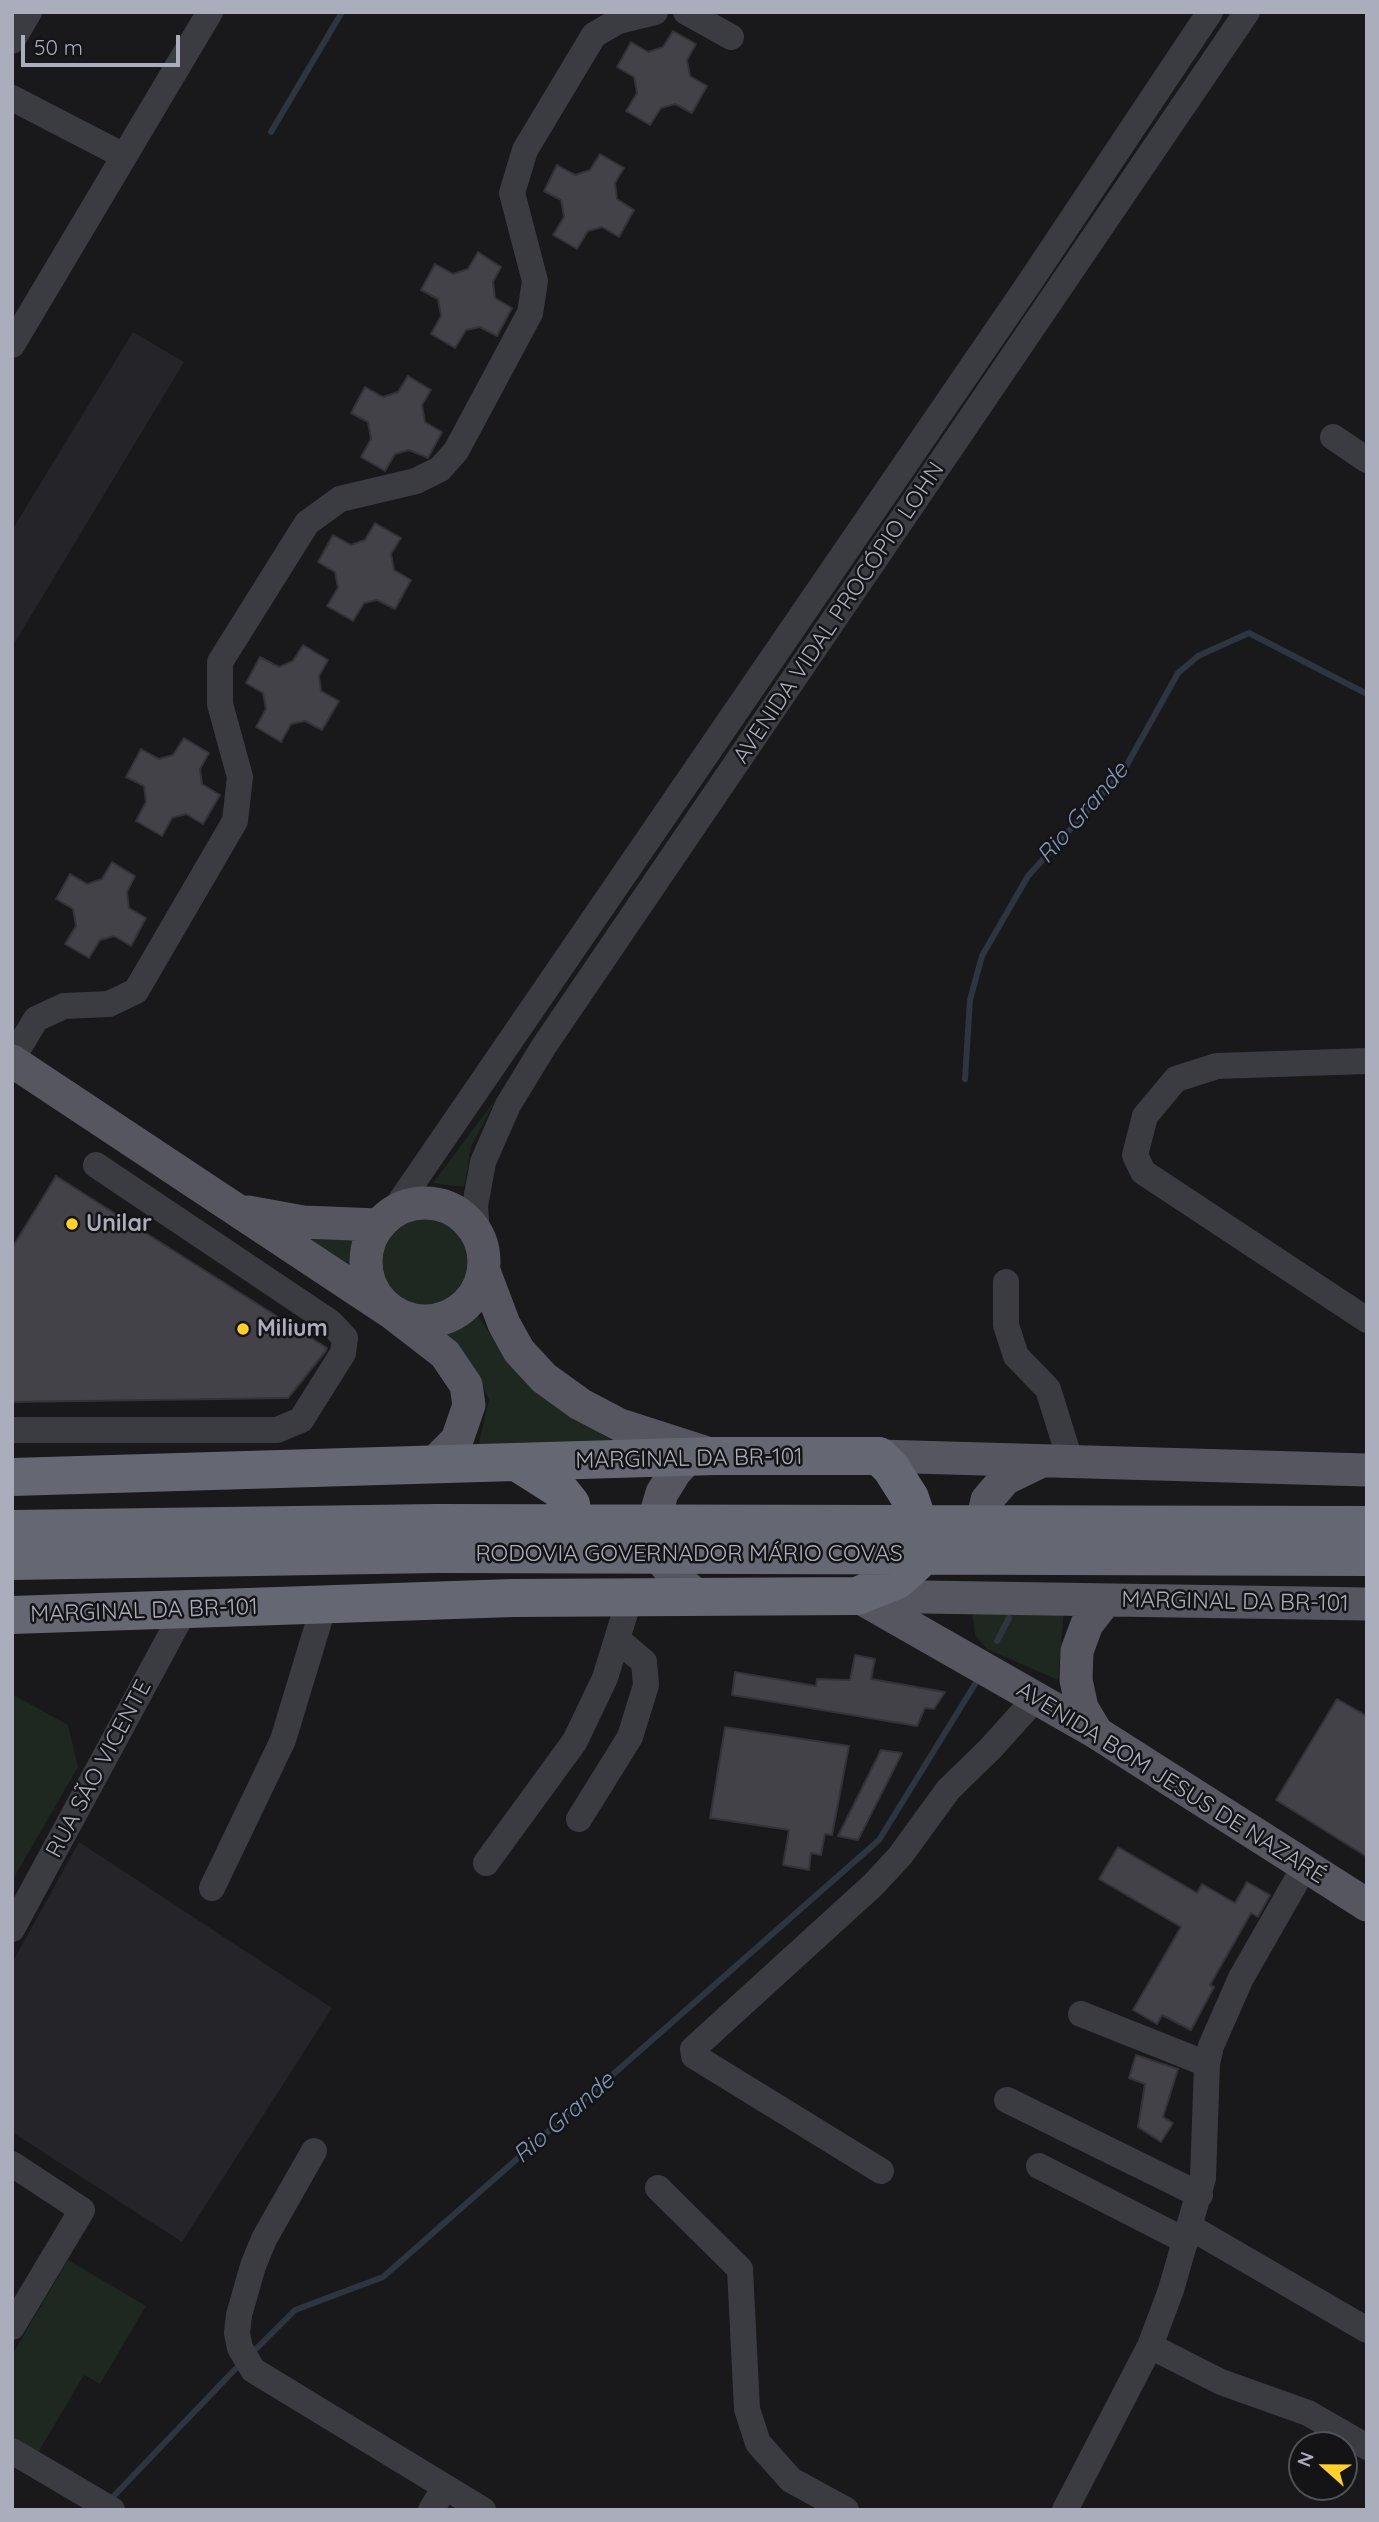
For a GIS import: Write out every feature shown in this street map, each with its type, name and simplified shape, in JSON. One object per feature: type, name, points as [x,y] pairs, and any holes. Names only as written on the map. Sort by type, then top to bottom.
[{"type":"highway","name":"MARGINAL DA BR-101","points":[[12,1477],[702,1456],[878,1456]]},
{"type":"highway","points":[[857,1596],[897,1580],[916,1563],[918,1522],[909,1498],[891,1468],[878,1456]]},
{"type":"highway","points":[[513,1598],[551,1580],[569,1560],[575,1533],[571,1504],[559,1489],[518,1463]]},
{"type":"highway","name":"RODOVIA GOVERNADOR MÁRIO COVAS","points":[[12,1529],[438,1539],[1139,1539],[1367,1525]]},
{"type":"highway","name":"RODOVIA GOVERNADOR MÁRIO COVAS","points":[[12,1561],[438,1539]]},
{"type":"highway","name":"RODOVIA GOVERNADOR MÁRIO COVAS","points":[[1139,1539],[1367,1557]]},
{"type":"highway","name":"MARGINAL DA BR-101","points":[[12,1615],[513,1598],[857,1596]]},
{"type":"main road","points":[[12,1060],[392,1313],[410,1321],[430,1322],[449,1317],[466,1306],[478,1290],[484,1271]]},
{"type":"main road","points":[[235,1209],[303,1222],[385,1218],[411,1204],[430,1202],[448,1207],[464,1217],[477,1233],[483,1251],[484,1271],[504,1324],[519,1351],[544,1378],[580,1405],[620,1425],[702,1456]]},
{"type":"main road","points":[[385,1218],[368,1242],[365,1262],[368,1282],[377,1300],[445,1354],[466,1385],[469,1405],[466,1422],[457,1440],[431,1466]]},
{"type":"main road","points":[[698,1597],[675,1577],[665,1564],[658,1540],[657,1510],[662,1493],[675,1472],[702,1456]]},
{"type":"main road","name":"MARGINAL DA BR-101","points":[[878,1456],[1367,1469]]},
{"type":"main road","points":[[1054,1600],[1004,1580],[984,1558],[981,1531],[988,1500],[1004,1479],[1057,1460]]},
{"type":"main road","points":[[916,1563],[974,1663]]},
{"type":"main road","name":"MARGINAL DA BR-101","points":[[857,1596],[1367,1604]]},
{"type":"main road","name":"AVENIDA BOM JESUS DE NAZARÉ","points":[[857,1596],[1097,1733],[1367,1905]]},
{"type":"main road","points":[[1097,1733],[1082,1708],[1076,1680],[1077,1651],[1087,1624],[1105,1601]]},
{"type":"street","points":[[12,41],[29,12]]},
{"type":"street","points":[[12,345],[210,12]]},
{"type":"street","points":[[12,1060],[36,1019],[64,1006],[109,1004],[136,990],[235,821],[240,777],[220,704],[220,662],[307,523],[340,499],[416,481],[440,470],[456,452],[530,313],[534,281],[512,193],[525,150],[594,35],[618,21],[655,12]]},
{"type":"street","points":[[686,12],[731,37]]},
{"type":"street","name":"AVENIDA VIDAL PROCÓPIO LOHN","points":[[385,1218],[1030,282],[1210,12]]},
{"type":"street","name":"AVENIDA VIDAL PROCÓPIO LOHN","points":[[477,1233],[475,1206],[484,1162],[508,1105],[544,1046],[1247,12]]},
{"type":"street","points":[[12,98],[124,156]]},
{"type":"street","points":[[1030,282],[1054,299]]},
{"type":"street","points":[[1333,437],[1367,460]]},
{"type":"street","points":[[1367,1061],[1217,1066],[1176,1079],[1145,1116],[1135,1155],[1143,1172],[1367,1320]]},
{"type":"street","points":[[12,1430],[278,1430],[301,1420],[344,1353],[345,1338],[330,1322],[96,1165]]},
{"type":"street","points":[[1006,1282],[1006,1325],[1016,1356],[1048,1389],[1057,1460]]},
{"type":"street","points":[[486,1863],[575,1741],[605,1678],[630,1597]]},
{"type":"street","points":[[212,1888],[283,1740],[324,1605]]},
{"type":"street","name":"RUA SÃO VICENTE","points":[[12,1929],[185,1609]]},
{"type":"street","points":[[579,1819],[631,1737],[646,1685],[643,1662],[617,1639]]},
{"type":"street","points":[[881,2171],[694,2056],[693,2049],[873,1885],[900,1856],[948,1790],[1037,1698]]},
{"type":"street","points":[[1065,2510],[1150,2346],[1188,2234],[1200,2195],[1204,2168],[1207,2064],[1211,2046],[1241,1978],[1306,1867]]},
{"type":"street","points":[[1081,2014],[1207,2064]]},
{"type":"street","points":[[1007,2100],[1200,2195]]},
{"type":"street","points":[[314,2151],[264,2239],[253,2266],[239,2315],[237,2333],[247,2359],[482,2510]]},
{"type":"street","points":[[12,2164],[82,2210],[12,2328]]},
{"type":"street","points":[[1039,2166],[1188,2234],[1367,2330]]},
{"type":"street","points":[[657,2188],[740,2269],[747,2409],[758,2443],[791,2480],[846,2510]]},
{"type":"street","points":[[1150,2346],[1222,2382],[1298,2408],[1367,2447]]},
{"type":"street","points":[[12,2451],[112,2510]]},
{"type":"street","points":[[431,2510],[445,2487]]},
{"type":"shaded area","points":[[133,332],[184,362],[12,647],[12,530]]},
{"type":"shaded area","points":[[496,1099],[471,1147],[464,1187],[433,1183]]},
{"type":"shaded area","points":[[427,1215],[445,1218],[460,1228],[470,1243],[473,1261],[470,1279],[460,1294],[445,1304],[427,1307],[409,1304],[394,1294],[384,1279],[381,1261],[384,1243],[394,1228],[409,1218]]},
{"type":"shaded area","points":[[292,1235],[359,1237],[352,1263],[355,1274]]},
{"type":"shaded area","points":[[475,1311],[497,1345],[553,1403],[611,1440],[478,1447],[489,1399],[469,1361],[440,1333],[462,1325]]},
{"type":"shaded area","points":[[972,1611],[1064,1611],[1058,1680],[987,1649],[975,1635]]},
{"type":"shaded area","points":[[12,1694],[68,1725],[78,1767],[12,1881]]},
{"type":"shaded area","points":[[79,1842],[332,2008],[182,2242],[12,2132],[12,1963]]},
{"type":"shaded area","points":[[68,2260],[146,2306],[100,2384],[84,2375],[36,2456],[12,2442],[12,2355]]},
{"type":"building","points":[[673,31],[696,44],[687,60],[690,76],[707,86],[692,113],[675,104],[661,108],[650,125],[626,111],[637,93],[634,77],[617,67],[631,42],[648,52],[663,47]]},
{"type":"building","points":[[600,154],[624,168],[615,183],[617,199],[634,210],[619,237],[602,227],[588,231],[577,249],[553,235],[564,217],[561,200],[544,191],[557,165],[575,175],[590,170]]},
{"type":"building","points":[[478,252],[501,267],[493,282],[495,298],[512,308],[497,336],[480,327],[466,330],[455,348],[431,334],[441,316],[438,299],[421,290],[435,264],[453,274],[468,269]]},
{"type":"building","points":[[408,376],[431,390],[422,405],[425,422],[442,432],[428,458],[409,450],[395,454],[385,471],[361,457],[371,439],[368,422],[351,413],[365,387],[383,397],[398,392]]},
{"type":"building","points":[[375,523],[401,538],[391,554],[394,570],[411,580],[395,609],[377,600],[364,603],[353,621],[327,606],[338,588],[335,572],[318,562],[333,535],[351,545],[365,540]]},
{"type":"building","points":[[303,645],[328,660],[319,676],[321,691],[339,701],[322,730],[305,721],[291,724],[281,742],[256,727],[266,709],[263,693],[246,683],[260,657],[279,667],[293,661]]},
{"type":"building","points":[[184,738],[209,753],[200,769],[202,784],[220,795],[203,824],[186,814],[172,818],[162,836],[136,821],[146,802],[144,786],[126,777],[141,749],[159,759],[173,755]]},
{"type":"building","points":[[112,862],[135,876],[127,892],[129,908],[146,918],[131,946],[114,936],[100,940],[89,958],[65,944],[76,926],[73,909],[56,899],[70,874],[87,884],[102,879]]},
{"type":"building","points":[[56,1176],[327,1348],[326,1351],[288,1398],[12,1402],[12,1248]]},
{"type":"building","points":[[855,1655],[875,1659],[871,1679],[945,1692],[934,1709],[925,1708],[917,1726],[732,1695],[735,1672],[816,1686],[817,1679],[850,1680]]},
{"type":"building","points":[[1337,1699],[1367,1716],[1367,1857],[1276,1800]]},
{"type":"building","points":[[725,1727],[849,1746],[832,1835],[825,1834],[821,1855],[811,1853],[809,1870],[783,1865],[789,1830],[710,1818]]},
{"type":"building","points":[[881,1750],[902,1753],[858,1840],[838,1836]]},
{"type":"building","points":[[1118,1847],[1197,1893],[1202,1884],[1235,1903],[1247,1882],[1270,1895],[1258,1917],[1251,1913],[1210,1985],[1214,1987],[1191,2030],[1162,2015],[1157,2024],[1133,2010],[1181,1927],[1099,1879]]},
{"type":"building","points":[[1136,2055],[1178,2069],[1163,2117],[1173,2123],[1161,2142],[1138,2127],[1145,2084],[1129,2078]]},
{"type":"waterway","points":[[271,132],[342,12]]},
{"type":"waterway","name":"Rio Grande","points":[[965,1079],[970,1000],[982,956],[1028,876],[1124,770],[1178,673],[1198,656],[1249,633],[1367,694]]},
{"type":"waterway","name":"Rio Grande","points":[[997,1641],[1009,1618]]},
{"type":"waterway","name":"Rio Grande","points":[[250,2355],[295,2310],[383,2277],[879,1840],[980,1676]]},
{"type":"waterway","name":"Rio Grande","points":[[109,2501],[242,2362]]},
{"type":"place","name":"Unilar","points":[[72,1224]]},
{"type":"place","name":"Milium","points":[[243,1329]]}]
